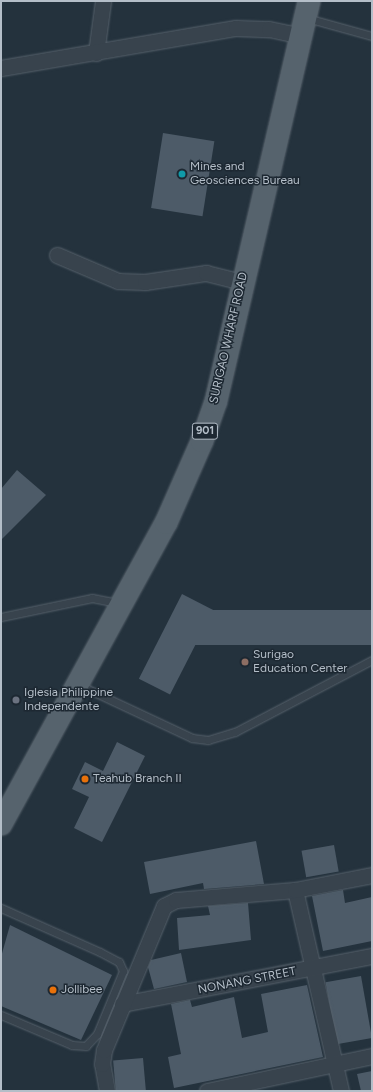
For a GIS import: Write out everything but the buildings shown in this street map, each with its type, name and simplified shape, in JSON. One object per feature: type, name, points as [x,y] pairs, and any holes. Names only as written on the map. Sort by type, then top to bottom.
[{"type":"main road","name":"SURIGAO WHARF ROAD","points":[[1,824],[122,604],[181,492],[202,441],[216,401],[242,282],[305,18]]},
{"type":"street","points":[[96,53],[103,1]]},
{"type":"street","points":[[1,68],[236,28],[269,28],[305,18]]},
{"type":"street","points":[[57,255],[130,283],[194,273],[216,274],[242,282]]},
{"type":"street","points":[[107,1091],[102,1064],[122,1004],[160,912],[170,903],[294,890],[372,875]]},
{"type":"street","points":[[294,890],[340,1091]]},
{"type":"street","name":"NONANG STREET","points":[[122,1004],[372,956]]},
{"type":"street","points":[[206,1091],[372,1056]]},
{"type":"lane","points":[[305,18],[372,36]]},
{"type":"lane","points":[[1,617],[92,598],[122,604]]},
{"type":"lane","points":[[77,684],[192,738],[208,740],[235,732],[372,660]]},
{"type":"lane","points":[[1,908],[100,952],[119,962],[123,971],[97,1034],[86,1046],[72,1045],[1,1015]]},
{"type":"place","name":"Mines and Geosciences Bureau","points":[[182,174]]},
{"type":"place","name":"Surigao Education Center","points":[[245,662]]},
{"type":"place","name":"Iglesia Philippine Independente","points":[[16,700]]},
{"type":"place","name":"Teahub Branch II","points":[[85,779]]},
{"type":"place","name":"Jollibee","points":[[53,990]]}]
